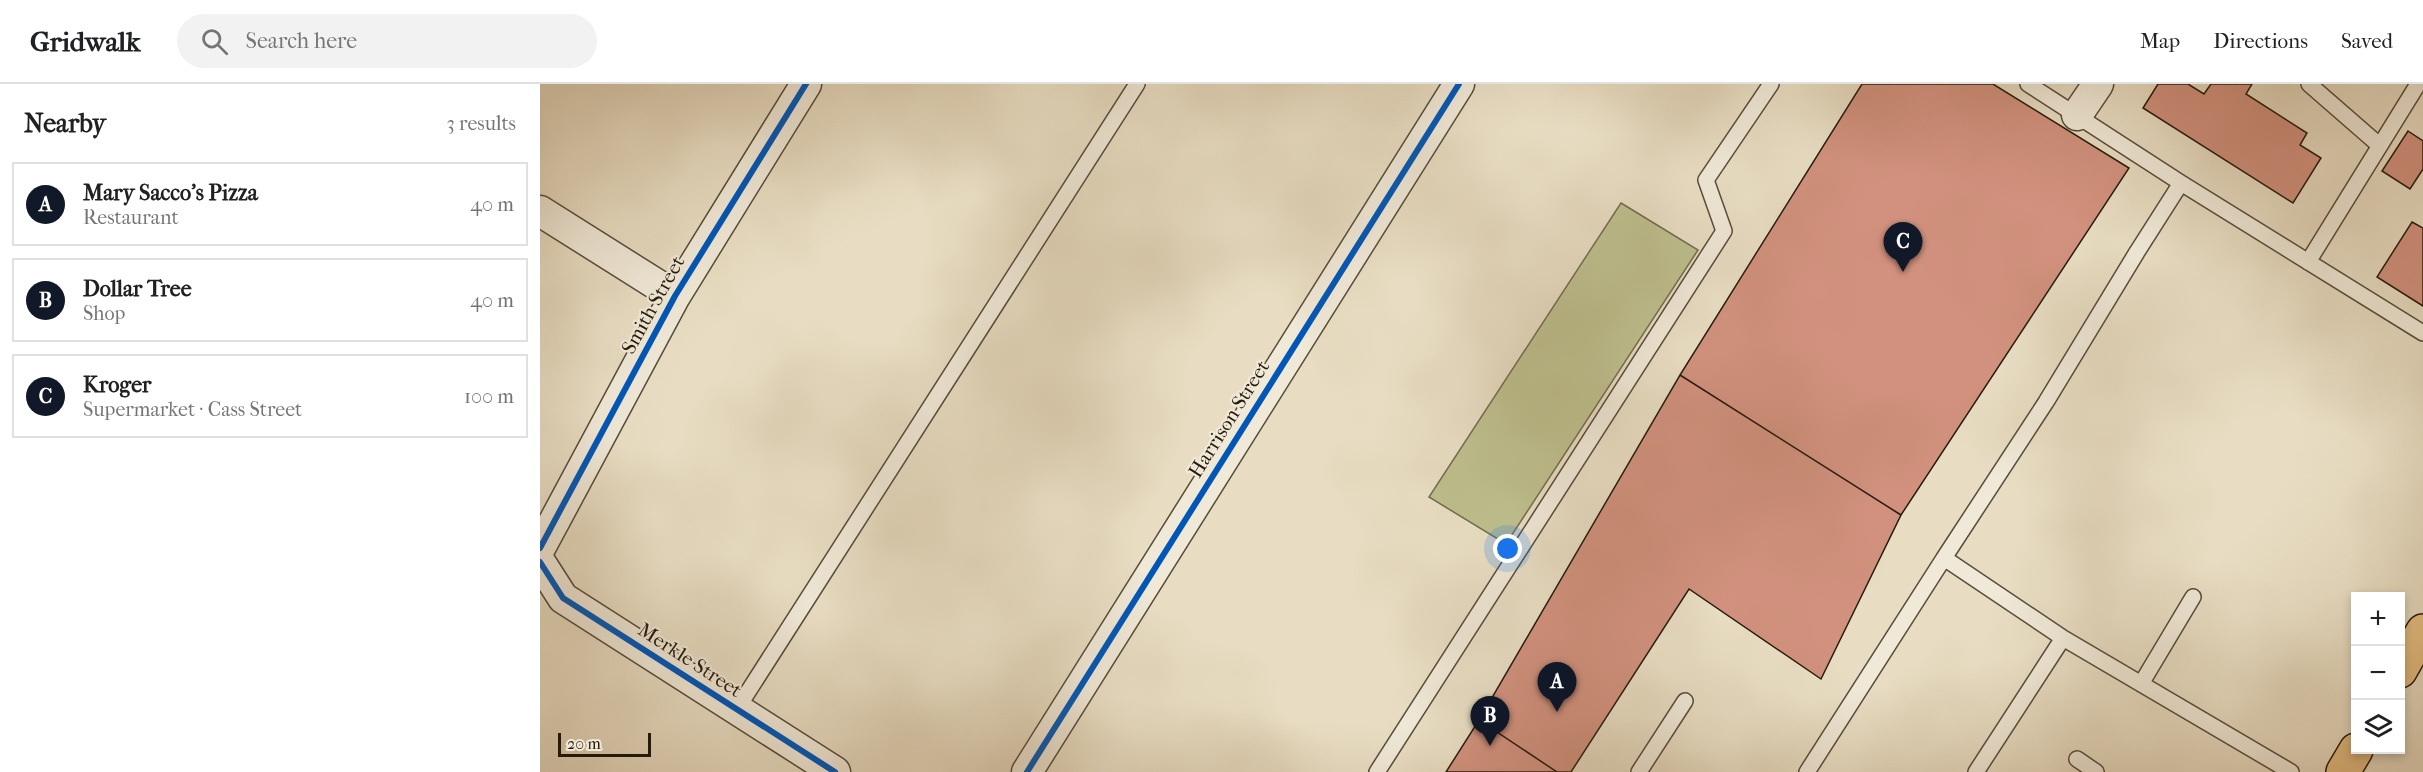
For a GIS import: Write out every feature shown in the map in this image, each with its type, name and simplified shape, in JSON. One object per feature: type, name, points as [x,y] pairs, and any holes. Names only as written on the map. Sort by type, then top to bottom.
[{"type":"main road","points":[[2405,663],[2423,632]]},
{"type":"main road","points":[[2343,772],[2354,754]]},
{"type":"street","name":"Smith Street","points":[[540,548],[675,296],[806,84]]},
{"type":"street","name":"Harrison Street","points":[[1027,772],[1459,84]]},
{"type":"street","points":[[2077,115],[2098,84]]},
{"type":"street","points":[[540,211],[675,296]]},
{"type":"street","name":"Merkle Street","points":[[540,562],[563,598],[835,772]]},
{"type":"lane","points":[[736,709],[1137,84]]},
{"type":"lane","points":[[1377,772],[1724,231],[1706,180],[1771,84]]},
{"type":"lane","points":[[2028,84],[2181,183],[2423,333]]},
{"type":"lane","points":[[2309,84],[2379,145]]},
{"type":"lane","points":[[2308,262],[2418,84]]},
{"type":"lane","points":[[1807,772],[2046,402],[2181,183]]},
{"type":"lane","points":[[1944,558],[2063,638],[2291,772]]},
{"type":"lane","points":[[2141,684],[2193,597]]},
{"type":"lane","points":[[1976,772],[2063,638]]},
{"type":"lane","points":[[1639,772],[1685,701]]},
{"type":"lane","points":[[2077,759],[2096,772]]},
{"type":"green space","points":[[1621,203],[1698,250],[1506,544],[1429,497]]},
{"type":"building","points":[[1862,84],[1993,84],[2129,168],[1901,515],[1680,375]]},
{"type":"building","points":[[2158,84],[2188,84],[2204,94],[2211,84],[2252,84],[2246,94],[2307,133],[2300,145],[2321,158],[2293,203],[2143,108]]},
{"type":"building","points":[[2408,131],[2423,141],[2423,169],[2410,189],[2382,171]]},
{"type":"building","points":[[2412,222],[2423,228],[2423,306],[2377,277]]},
{"type":"building","points":[[1680,375],[1901,515],[1821,679],[1689,589],[1571,772],[1557,772],[1479,720]]},
{"type":"building","points":[[1479,720],[1557,772],[1446,772]]},
{"type":"cycle path","points":[[540,548],[675,296],[806,84]]},
{"type":"cycle path","points":[[1027,772],[1459,84]]},
{"type":"cycle path","points":[[540,562],[563,598],[835,772]]},
{"type":"place","name":"Kroger","points":[[1903,272]]},
{"type":"place","name":"Mary Sacco's Pizza","points":[[1557,712]]},
{"type":"place","name":"Dollar Tree","points":[[1490,746]]}]
